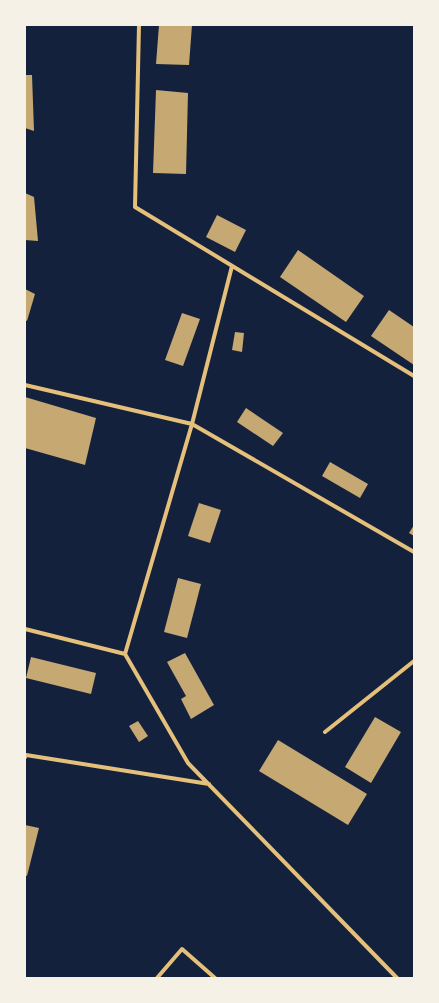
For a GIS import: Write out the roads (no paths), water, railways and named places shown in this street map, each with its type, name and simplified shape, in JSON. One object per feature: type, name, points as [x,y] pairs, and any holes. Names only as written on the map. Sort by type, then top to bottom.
[{"type":"street","points":[[139,25],[135,207],[414,376]]},
{"type":"street","points":[[125,654],[192,424],[232,266]]},
{"type":"street","points":[[25,385],[192,424],[414,552]]},
{"type":"street","points":[[25,629],[125,654],[188,762],[397,978]]},
{"type":"street","points":[[325,732],[414,661]]},
{"type":"street","points":[[25,755],[209,784]]},
{"type":"street","points":[[157,978],[182,949],[215,978]]}]
